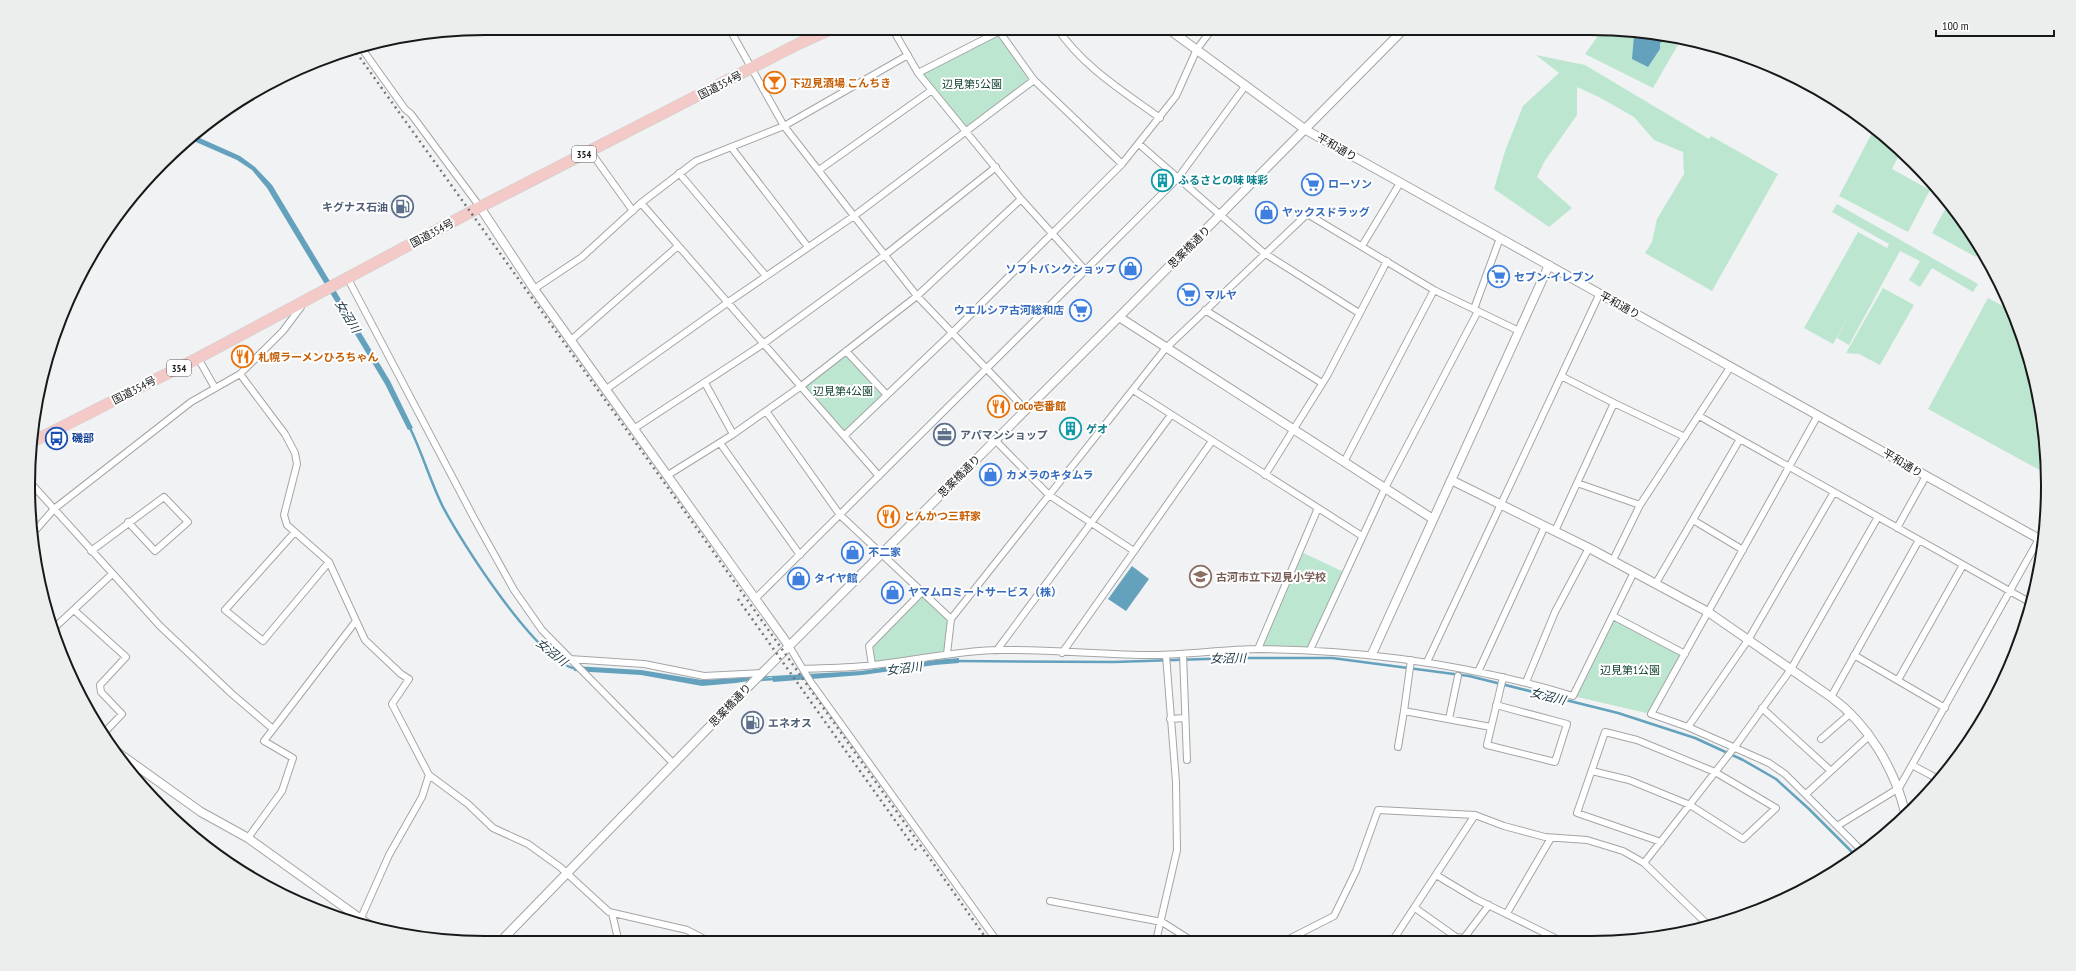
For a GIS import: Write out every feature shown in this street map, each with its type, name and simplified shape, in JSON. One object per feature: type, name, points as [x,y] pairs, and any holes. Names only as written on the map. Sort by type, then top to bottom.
[{"type":"highway","name":"国道354号","points":[[38,439],[198,358],[480,207],[819,35]]},
{"type":"street","points":[[733,35],[753,68],[784,126],[854,216],[917,296],[1026,410]]},
{"type":"street","points":[[896,35],[918,73],[1021,199],[1085,270]]},
{"type":"street","points":[[918,73],[993,35]]},
{"type":"street","points":[[1001,35],[1034,80],[1122,164]]},
{"type":"street","points":[[1062,35],[1071,47],[1108,80],[1160,118]]},
{"type":"street","name":"平和通り","points":[[1177,35],[1306,130],[2038,538]]},
{"type":"street","points":[[844,436],[952,333],[1122,164],[1176,96],[1196,49],[1207,35]]},
{"type":"street","name":"思案橋通り","points":[[506,936],[750,685],[1306,130],[1398,35]]},
{"type":"street","points":[[364,52],[405,109],[411,114],[480,207],[570,341],[605,390],[635,428],[789,646],[810,681],[993,936]]},
{"type":"street","points":[[534,289],[582,256],[641,203],[696,161],[784,126],[908,55]]},
{"type":"street","points":[[605,390],[727,303],[854,216],[1034,80]]},
{"type":"street","points":[[755,599],[1178,178],[1246,85]]},
{"type":"street","points":[[819,170],[932,90]]},
{"type":"street","points":[[1139,144],[1264,252],[1360,313]]},
{"type":"street","points":[[731,147],[808,247]]},
{"type":"street","points":[[590,151],[633,210]]},
{"type":"street","points":[[635,428],[763,344],[885,255],[996,167]]},
{"type":"street","points":[[679,173],[766,276]]},
{"type":"street","points":[[1362,246],[1400,183]]},
{"type":"street","points":[[668,475],[720,443],[766,411],[917,296],[1021,199]]},
{"type":"street","points":[[641,203],[879,476]]},
{"type":"street","points":[[947,654],[951,619],[1166,349],[1264,252],[1305,216],[1309,215],[1434,290],[1519,331]]},
{"type":"street","points":[[1310,650],[1385,488],[1476,310],[1500,238]]},
{"type":"street","points":[[570,341],[678,246]]},
{"type":"street","points":[[1264,475],[1322,383],[1387,261]]},
{"type":"street","points":[[1372,654],[1432,519],[1549,265]]},
{"type":"street","points":[[347,277],[475,520],[514,590],[542,630],[674,764]]},
{"type":"street","points":[[1344,462],[1434,290]]},
{"type":"street","points":[[1427,662],[1600,293]]},
{"type":"street","points":[[37,528],[54,509],[191,402],[240,374],[283,331],[302,307],[302,301]]},
{"type":"street","points":[[1205,310],[1322,383]]},
{"type":"street","points":[[1119,317],[1166,349],[1432,519]]},
{"type":"street","points":[[846,351],[887,395]]},
{"type":"street","points":[[198,358],[215,388]]},
{"type":"street","points":[[1613,560],[1640,505],[1731,366]]},
{"type":"street","points":[[240,374],[285,434],[295,453],[297,464],[284,515],[287,525],[294,533],[329,562],[365,640],[401,674],[409,679],[392,704],[429,775],[468,804],[493,828],[528,844],[567,873],[612,913],[687,930],[698,936]]},
{"type":"street","points":[[1561,376],[1685,438]]},
{"type":"street","points":[[705,383],[733,434]]},
{"type":"street","points":[[1133,390],[1264,475],[1362,536]]},
{"type":"street","points":[[1555,531],[1614,403]]},
{"type":"street","points":[[766,411],[840,515],[951,619]]},
{"type":"street","points":[[997,650],[1171,415]]},
{"type":"street","points":[[1818,415],[1651,714],[1688,727],[1768,763],[1785,774],[1859,847]]},
{"type":"street","points":[[1699,416],[2026,600]]},
{"type":"street","points":[[1656,583],[1740,439]]},
{"type":"street","points":[[995,440],[1049,495],[1134,551]]},
{"type":"street","points":[[1062,653],[1212,440]]},
{"type":"street","points":[[720,443],[800,555]]},
{"type":"street","points":[[1898,528],[1926,476]]},
{"type":"street","points":[[1451,480],[1613,560],[1708,612],[1831,697],[1851,713],[1886,761],[1899,788],[1904,809]]},
{"type":"street","points":[[1577,483],[1640,505]]},
{"type":"street","points":[[35,488],[160,626],[232,694],[273,729]]},
{"type":"street","points":[[1688,727],[1748,640],[1834,492]]},
{"type":"street","points":[[91,551],[128,522],[164,497],[188,522],[155,551],[128,522]]},
{"type":"street","points":[[1258,649],[1318,508]]},
{"type":"street","points":[[1644,863],[1734,748],[1791,669],[1878,517]]},
{"type":"street","points":[[1693,520],[1743,550]]},
{"type":"street","points":[[1478,672],[1545,526]]},
{"type":"street","points":[[294,533],[225,610],[263,641],[329,562]]},
{"type":"street","points":[[1831,697],[1919,540]]},
{"type":"street","points":[[1526,682],[1555,612],[1589,548]]},
{"type":"street","points":[[1837,826],[1899,788],[2010,591],[2036,548]]},
{"type":"street","points":[[1898,680],[1963,565]]},
{"type":"street","points":[[805,671],[872,665],[947,654],[997,650],[1166,655],[1258,649],[1310,650],[1372,654],[1427,662],[1526,682],[1574,696],[1634,572]]},
{"type":"street","points":[[57,625],[112,574]]},
{"type":"street","points":[[872,665],[869,646],[922,592]]},
{"type":"street","points":[[74,610],[126,657],[100,685],[101,692],[122,714],[107,730]]},
{"type":"street","points":[[1613,616],[1685,654]]},
{"type":"street","points":[[248,838],[282,791],[293,758],[264,741],[356,621]]},
{"type":"street","points":[[1183,654],[1187,760]]},
{"type":"street","points":[[1158,936],[1162,922],[1177,850],[1176,782],[1166,655]]},
{"type":"street","points":[[1854,655],[1945,708]]},
{"type":"street","points":[[570,659],[644,664],[704,676],[761,674]]},
{"type":"street","points":[[1398,747],[1411,660]]},
{"type":"street","points":[[1448,719],[1458,676]]},
{"type":"street","points":[[1496,705],[1567,724],[1555,762],[1487,745],[1496,705],[1503,677]]},
{"type":"street","points":[[1762,708],[1831,771]]},
{"type":"street","points":[[1404,711],[1491,727]]},
{"type":"street","points":[[1821,739],[1851,713]]},
{"type":"street","points":[[1170,719],[1185,718]]},
{"type":"street","points":[[1592,771],[1629,780],[1690,805],[1743,839],[1776,808],[1715,772],[1637,740],[1605,732],[1577,813],[1661,842]]},
{"type":"street","points":[[1806,794],[1869,736]]},
{"type":"street","points":[[128,760],[201,812],[248,838],[361,918],[390,855],[422,797],[429,775]]},
{"type":"street","points":[[1912,765],[1934,777]]},
{"type":"street","points":[[1295,936],[1334,916],[1356,871],[1378,810],[1475,815],[1504,826],[1551,838],[1587,840],[1623,850],[1644,863],[1704,922]]},
{"type":"street","points":[[1396,936],[1475,815]]},
{"type":"street","points":[[1507,913],[1551,838]]},
{"type":"street","points":[[1436,875],[1489,905],[1551,936]]},
{"type":"street","points":[[1050,901],[1162,922],[1184,936]]},
{"type":"street","points":[[1466,936],[1489,905]]},
{"type":"street","points":[[1415,908],[1455,936]]},
{"type":"street","points":[[612,913],[618,936]]},
{"type":"green space","name":"辺見第5公園","points":[[991,35],[1002,35],[1034,80],[966,131],[918,73]]},
{"type":"green space","points":[[1598,35],[1649,39],[1678,44],[1653,88],[1585,54]]},
{"type":"green space","points":[[1536,55],[1585,65],[1709,139],[1711,136],[1778,174],[1712,291],[1645,253],[1652,242],[1657,219],[1684,174],[1683,152],[1654,140],[1634,117],[1599,97],[1577,87],[1577,115],[1544,162],[1537,177],[1572,208],[1549,227],[1494,189],[1505,151],[1523,106],[1559,73]]},
{"type":"green space","points":[[1872,133],[1898,157],[1892,169],[1930,190],[1908,232],[1839,196]]},
{"type":"green space","points":[[1837,204],[1978,284],[1973,292],[1932,268],[1920,287],[1909,280],[1920,261],[1900,251],[1849,345],[1837,338],[1850,314],[1833,344],[1804,328],[1858,232],[1887,248],[1889,244],[1832,212]]},
{"type":"green space","points":[[1946,208],[1978,255],[1976,257],[1932,233]]},
{"type":"green space","points":[[1883,288],[1914,305],[1880,365],[1859,354],[1846,353]]},
{"type":"green space","points":[[1988,298],[2004,307],[2026,369],[2037,427],[2040,470],[1928,409]]},
{"type":"green space","name":"辺見第4公園","points":[[846,351],[887,395],[844,436],[800,387]]},
{"type":"green space","points":[[1299,551],[1346,573],[1310,650],[1258,649]]},
{"type":"green space","points":[[922,592],[951,619],[947,654],[872,665],[869,646]]},
{"type":"green space","name":"辺見第1公園","points":[[1613,616],[1685,654],[1651,714],[1573,696]]},
{"type":"water","points":[[1634,37],[1663,41],[1660,43],[1660,49],[1648,67],[1632,59]]},
{"type":"water","points":[[199,138],[240,156],[255,167],[272,185],[390,381],[413,428],[408,430],[385,384],[267,188],[252,170],[237,160],[195,141]]},
{"type":"water","points":[[1132,566],[1149,579],[1126,611],[1108,599]]},
{"type":"water","points":[[959,658],[959,663],[862,675],[773,682],[772,677],[736,683],[702,686],[641,675],[574,671],[575,666],[641,670],[702,680],[861,671]]},
{"type":"waterway","name":"女沼川","points":[[409,426],[443,507],[483,572],[522,624],[541,645],[560,661],[576,669]]},
{"type":"waterway","name":"女沼川","points":[[957,661],[1114,662],[1236,658],[1332,658],[1469,676],[1618,713],[1695,738],[1743,760],[1776,779],[1809,809],[1852,852]]},
{"type":"waterway","name":"女沼川","points":[[758,680],[775,679]]},
{"type":"railway","points":[[357,54],[676,499],[984,936]]},
{"type":"railway","points":[[738,599],[916,850]]},
{"type":"place","name":"下辺見酒場 こんちき","points":[[774,83]]},
{"type":"place","name":"ふるさとの味 味彩","points":[[1162,180]]},
{"type":"place","name":"ローソン","points":[[1312,184]]},
{"type":"place","name":"キグナス石油","points":[[403,207]]},
{"type":"place","name":"ヤックスドラッグ","points":[[1267,212]]},
{"type":"place","name":"ソフトバンクショップ","points":[[1131,269]]},
{"type":"place","name":"セブン-イレブン","points":[[1499,277]]},
{"type":"place","name":"マルヤ","points":[[1188,295]]},
{"type":"place","name":"ウエルシア古河総和店","points":[[1080,310]]},
{"type":"place","name":"札幌ラーメンひろちゃん","points":[[242,357]]},
{"type":"place","name":"CoCo壱番館","points":[[999,406]]},
{"type":"place","name":"ゲオ","points":[[1070,429]]},
{"type":"place","name":"アパマンショップ","points":[[944,435]]},
{"type":"place","name":"磯部","points":[[56,438]]},
{"type":"place","name":"カメラのキタムラ","points":[[991,475]]},
{"type":"place","name":"とんかつ三軒家","points":[[889,516]]},
{"type":"place","name":"不二家","points":[[852,552]]},
{"type":"place","name":"古河市立下辺見小学校","points":[[1201,577]]},
{"type":"place","name":"タイヤ館","points":[[799,578]]},
{"type":"place","name":"ヤマムロミートサービス（株）","points":[[893,592]]},
{"type":"place","name":"エネオス","points":[[753,723]]}]
